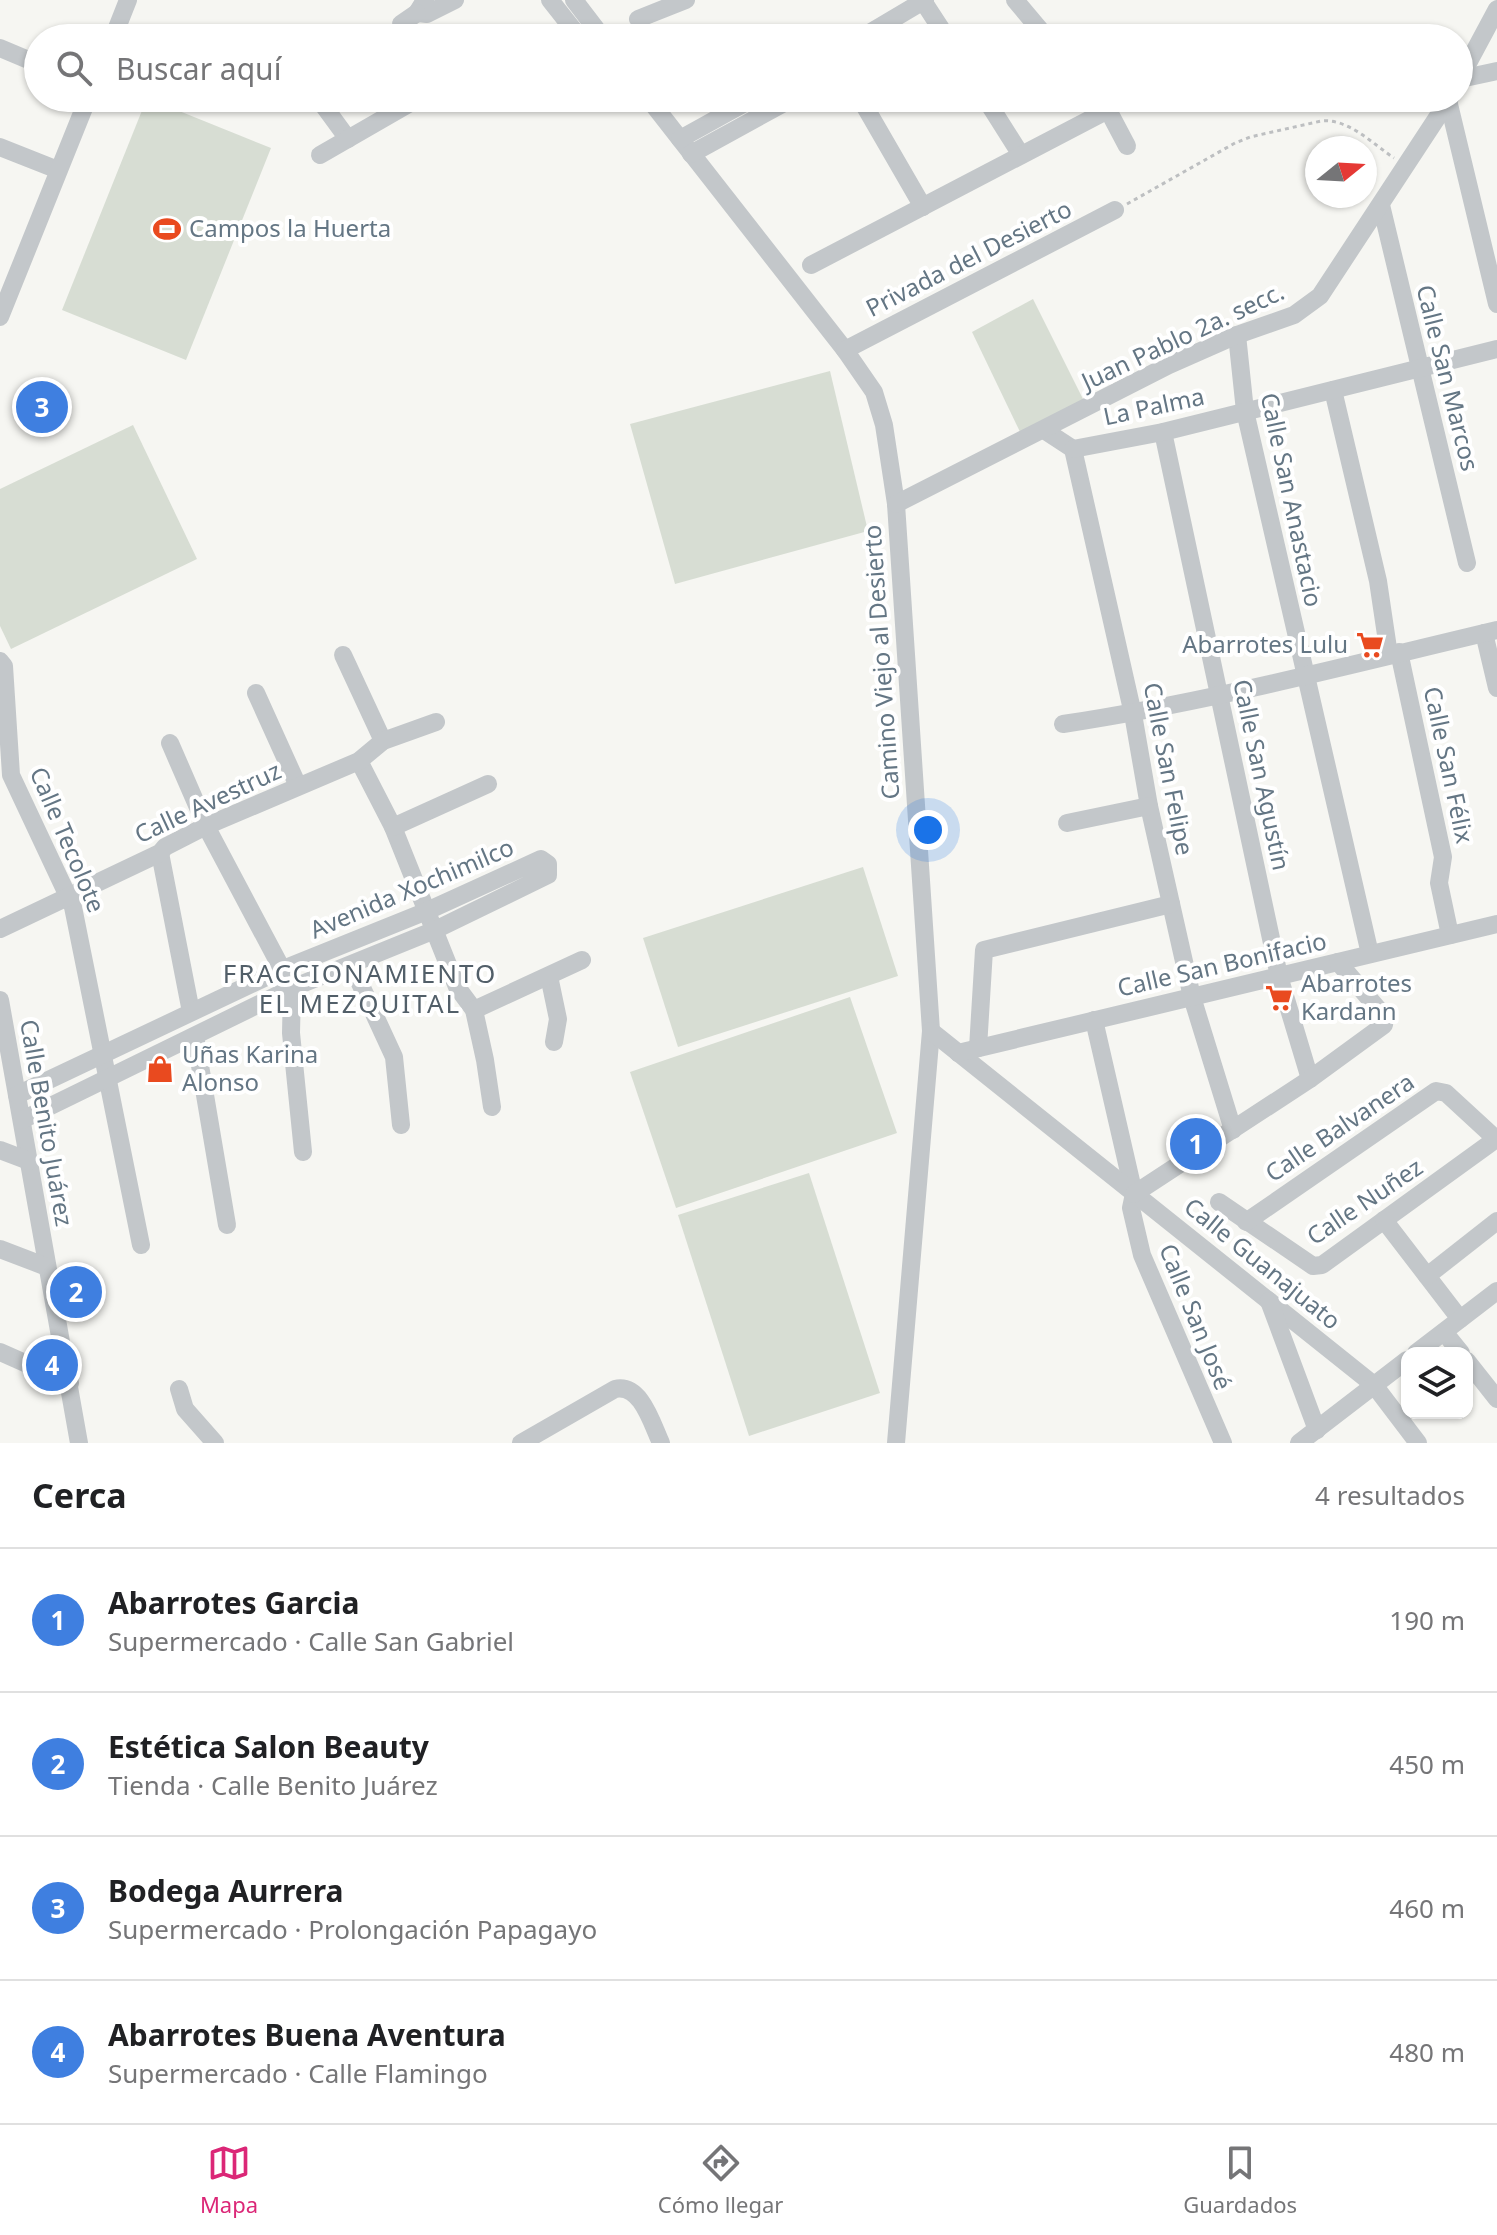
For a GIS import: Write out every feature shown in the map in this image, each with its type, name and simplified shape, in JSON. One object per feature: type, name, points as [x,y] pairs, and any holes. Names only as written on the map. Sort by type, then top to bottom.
[{"type":"street","points":[[119,24],[128,0]]},
{"type":"street","points":[[409,24],[421,6],[427,14],[455,0]]},
{"type":"street","points":[[550,0],[569,24]]},
{"type":"street","points":[[574,0],[592,24]]},
{"type":"street","points":[[638,19],[686,0]]},
{"type":"street","points":[[884,24],[924,0],[939,24]]},
{"type":"street","points":[[1015,0],[1035,24]]},
{"type":"street","points":[[1473,54],[1497,9]]},
{"type":"street","points":[[0,48],[24,58]]},
{"type":"street","points":[[1473,77],[1497,71]]},
{"type":"street","points":[[0,317],[82,112]]},
{"type":"street","points":[[328,112],[348,139]]},
{"type":"street","points":[[320,155],[395,112]]},
{"type":"street","name":"Camino Viejo al Desierto","points":[[659,112],[845,350],[874,392],[884,425],[896,504],[931,1031],[896,1443]]},
{"type":"street","points":[[685,147],[734,112]]},
{"type":"street","points":[[685,147],[762,112]]},
{"type":"street","points":[[868,112],[923,207]]},
{"type":"street","points":[[994,112],[1021,155]]},
{"type":"street","points":[[811,265],[1021,155],[1090,112]]},
{"type":"street","points":[[1108,112],[1127,146]]},
{"type":"street","name":"Juan Pablo 2a. secc.","points":[[896,504],[1169,365],[1237,335],[1294,315],[1320,296],[1441,112]]},
{"type":"street","points":[[1452,112],[1497,304]]},
{"type":"street","points":[[0,147],[58,170]]},
{"type":"street","name":"Calle San Marcos","points":[[1381,205],[1467,563]]},
{"type":"street","name":"Privada del Desierto","points":[[845,350],[1115,210]]},
{"type":"street","name":"Calle San Anastacio","points":[[1237,335],[1245,411],[1370,954]]},
{"type":"street","name":"La Palma","points":[[1073,449],[1163,432],[1497,349]]},
{"type":"street","name":"Calle San Félix","points":[[1333,390],[1443,857],[1439,883],[1450,935]]},
{"type":"street","points":[[1044,430],[1073,449]]},
{"type":"street","name":"Calle San Agustín","points":[[1163,432],[1279,976],[1310,1079]]},
{"type":"street","name":"Calle San Felipe","points":[[1073,449],[1192,997],[1233,1130]]},
{"type":"street","points":[[1063,724],[1133,714],[1491,631],[1497,688]]},
{"type":"street","points":[[343,655],[383,741]]},
{"type":"street","name":"Calle Tecolote","points":[[2,663],[11,775],[68,896],[79,931],[141,1245]]},
{"type":"street","points":[[256,693],[298,786]]},
{"type":"street","name":"Calle Avestruz","points":[[0,929],[160,853],[165,847],[206,826],[359,761],[383,741],[436,722]]},
{"type":"street","points":[[170,743],[206,826],[292,988],[291,1033],[303,1152]]},
{"type":"street","points":[[359,761],[393,827],[457,987],[474,1010],[492,1107]]},
{"type":"street","points":[[393,827],[488,784]]},
{"type":"street","points":[[1067,823],[1149,806]]},
{"type":"street","points":[[160,853],[191,1012]]},
{"type":"street","name":"Avenida Xochimilco","points":[[17,1095],[283,969],[427,911],[541,859],[548,864],[548,875],[435,930],[292,988],[22,1120]]},
{"type":"street","points":[[978,1048],[984,950],[1171,904]]},
{"type":"street","name":"Calle San Bonifacio","points":[[958,1053],[1497,924]]},
{"type":"street","points":[[474,1010],[582,960]]},
{"type":"street","points":[[1134,1194],[1310,1079],[1384,1025],[1385,1017],[1338,962]]},
{"type":"street","points":[[352,966],[394,1057],[401,1125]]},
{"type":"street","points":[[549,976],[558,1019],[554,1042]]},
{"type":"street","name":"Calle Benito Juárez","points":[[0,1000],[6,1057],[22,1120],[79,1443]]},
{"type":"street","name":"Calle San José","points":[[1094,1020],[1134,1194],[1131,1208],[1142,1255],[1223,1443]]},
{"type":"street","name":"Calle Guanajuato","points":[[931,1031],[1374,1385],[1418,1443]]},
{"type":"street","points":[[195,1036],[227,1225]]},
{"type":"street","name":"Calle Balvanera","points":[[1246,1222],[1436,1091],[1446,1093],[1497,1139]]},
{"type":"street","name":"Calle Nuñez","points":[[1219,1202],[1313,1266],[1322,1265],[1497,1139]]},
{"type":"street","points":[[0,1150],[29,1161]]},
{"type":"street","points":[[1384,1220],[1460,1319]]},
{"type":"street","points":[[1427,1276],[1497,1221]]},
{"type":"street","points":[[0,1249],[47,1267]]},
{"type":"street","points":[[1424,1347],[1497,1291]]},
{"type":"street","points":[[1269,1301],[1306,1439],[1401,1365]]},
{"type":"street","points":[[1444,1332],[1456,1347]]},
{"type":"street","points":[[0,1352],[70,1383]]},
{"type":"street","points":[[1473,1369],[1497,1399]]},
{"type":"street","points":[[521,1443],[622,1387],[636,1394],[661,1443]]},
{"type":"street","points":[[179,1389],[185,1409],[215,1443]]},
{"type":"path","points":[[1115,210],[1235,143],[1321,121],[1331,120],[1347,126],[1406,167]]},
{"type":"shaded area","name":"Campos la Huerta","points":[[141,112],[182,112],[271,148],[186,360],[62,310]]},
{"type":"shaded area","points":[[1033,299],[1084,401],[1022,436],[972,332]]},
{"type":"shaded area","points":[[830,371],[868,531],[675,584],[630,424]]},
{"type":"shaded area","points":[[133,425],[197,559],[11,649],[0,626],[0,489]]},
{"type":"shaded area","points":[[863,867],[898,976],[678,1047],[643,938]]},
{"type":"shaded area","points":[[850,997],[897,1133],[676,1208],[630,1072]]},
{"type":"shaded area","points":[[809,1173],[880,1393],[749,1436],[678,1215]]},
{"type":"place","name":"Campos la Huerta","points":[[167,229]]},
{"type":"place","name":"Bodega Aurrera","points":[[42,407]]},
{"type":"place","name":"Abarrotes Lulu","points":[[1370,645]]},
{"type":"place","name":"Abarrotes Kardann","points":[[1279,998]]},
{"type":"place","name":"Uñas Karina Alonso","points":[[160,1069]]},
{"type":"place","name":"Abarrotes Garcia","points":[[1196,1144]]},
{"type":"place","name":"Estética Salon Beauty","points":[[76,1292]]},
{"type":"place","name":"Abarrotes Buena Aventura","points":[[52,1365]]},
{"type":"district","name":"FRACCIONAMIENTO EL MEZQUITAL","points":[[360,989]]}]
